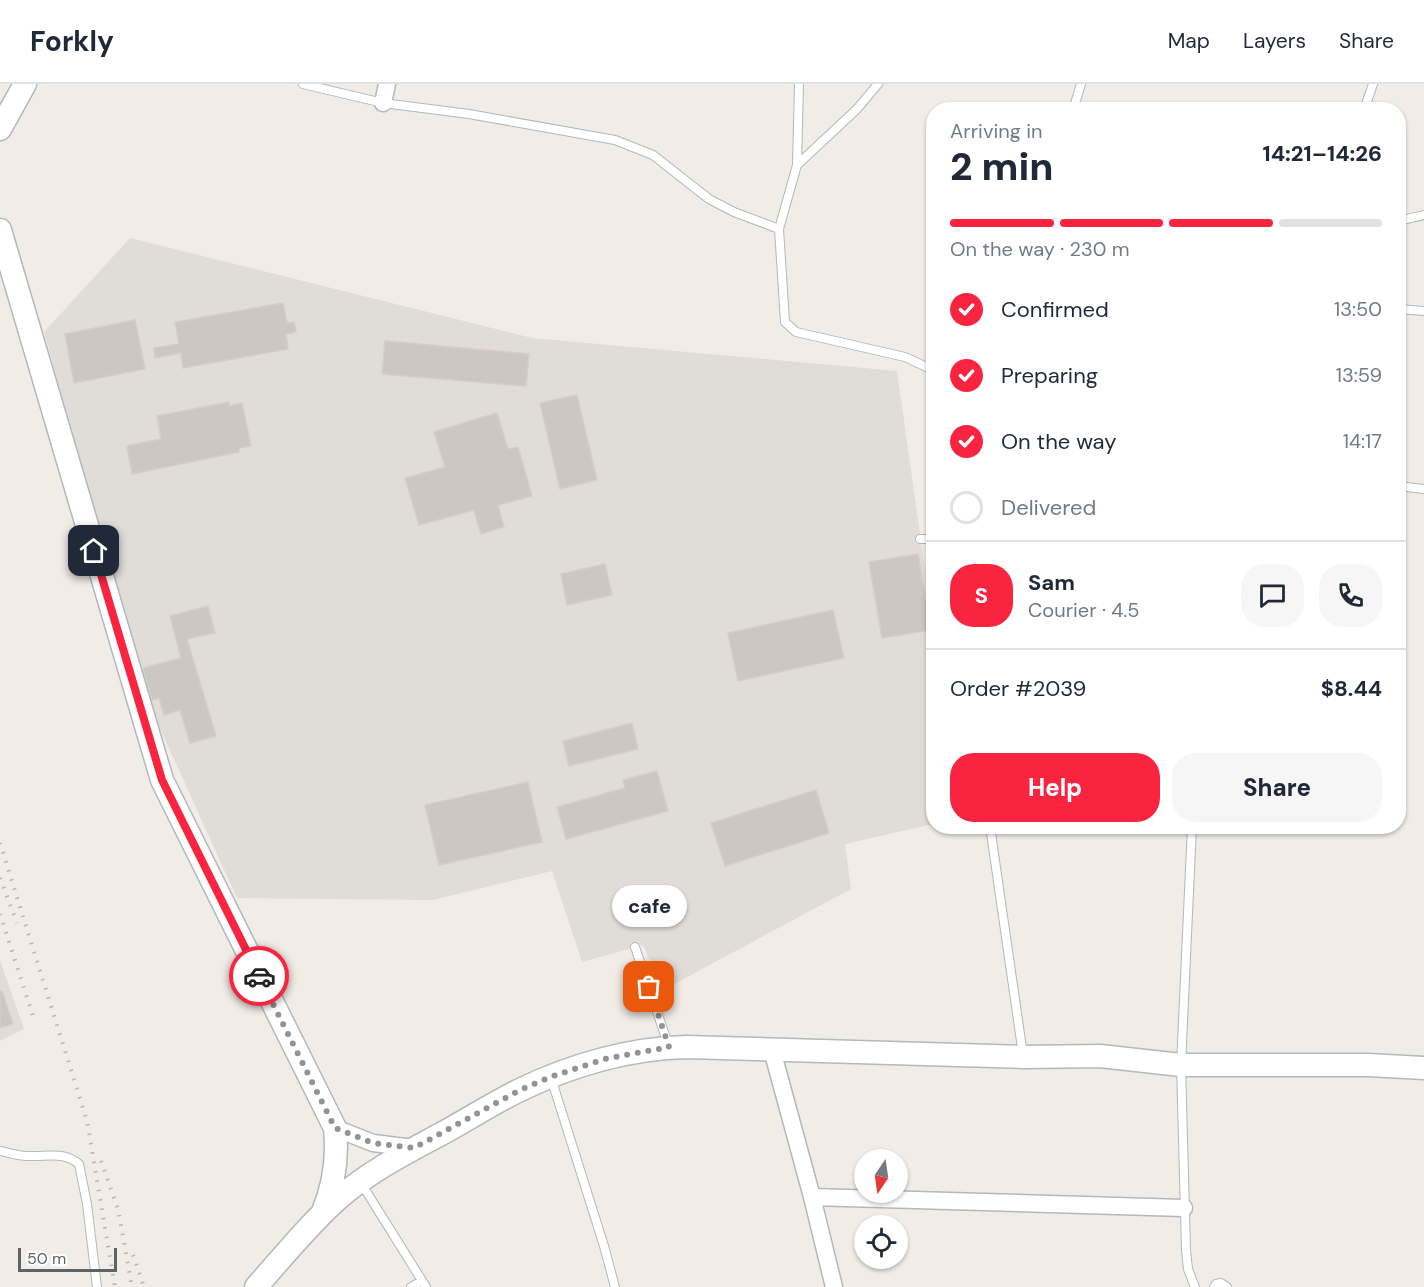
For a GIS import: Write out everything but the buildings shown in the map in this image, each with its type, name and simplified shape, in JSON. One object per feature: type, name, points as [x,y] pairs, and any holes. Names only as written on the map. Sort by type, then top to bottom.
[{"type":"main road","points":[[0,129],[25,84]]},
{"type":"main road","points":[[0,230],[162,780],[335,1128],[336,1159],[330,1190],[322,1213]]},
{"type":"main road","points":[[256,1287],[322,1213],[360,1182],[414,1148],[520,1090],[550,1077],[605,1059],[669,1047],[1023,1057],[1100,1056],[1181,1065],[1368,1065],[1424,1068]]},
{"type":"street","points":[[383,103],[387,84]]},
{"type":"street","points":[[772,1050],[834,1287]]},
{"type":"street","points":[[335,1128],[373,1143],[414,1148]]},
{"type":"street","points":[[812,1197],[1184,1208]]},
{"type":"lane","points":[[303,84],[383,103],[469,114],[615,140],[653,155],[709,199],[779,229]]},
{"type":"lane","points":[[799,84],[796,165],[779,229],[785,322],[796,332],[905,357],[926,367]]},
{"type":"lane","points":[[796,165],[856,109],[878,84]]},
{"type":"lane","points":[[1075,102],[1082,84]]},
{"type":"lane","points":[[1367,102],[1373,84]]},
{"type":"lane","points":[[1406,219],[1424,215]]},
{"type":"lane","points":[[1406,310],[1424,311]]},
{"type":"lane","points":[[1406,487],[1424,489]]},
{"type":"lane","points":[[920,539],[926,539]]},
{"type":"lane","points":[[991,834],[1023,1057]]},
{"type":"lane","points":[[1192,834],[1181,1065],[1184,1208],[1188,1269],[1195,1287]]},
{"type":"lane","points":[[636,947],[669,1047]]},
{"type":"lane","points":[[550,1077],[604,1245],[615,1287]]},
{"type":"lane","points":[[0,1151],[31,1157],[69,1156],[79,1164],[97,1287]]},
{"type":"lane","points":[[360,1182],[424,1284],[411,1287]]},
{"type":"lane","points":[[1214,1287],[1221,1283],[1227,1287]]},
{"type":"shaded area","points":[[130,238],[532,338],[897,371],[926,576],[926,826],[845,844],[851,889],[663,990],[643,945],[582,962],[552,871],[433,900],[237,898],[144,693],[44,332]]},
{"type":"shaded area","points":[[0,960],[24,1029],[0,1041]]},
{"type":"railway","points":[[0,843],[87,1121],[115,1287]]},
{"type":"railway","points":[[0,878],[17,923]]},
{"type":"railway","points":[[0,914],[33,1016]]},
{"type":"railway","points":[[101,1161],[118,1209],[132,1287]]},
{"type":"railway","points":[[133,1255],[144,1287]]},
{"type":"way so far","points":[[259,976],[335,1128],[373,1143],[414,1148],[520,1090],[550,1077],[605,1059],[669,1047],[649,987]]},
{"type":"place","name":"cafe","points":[[649,987]]},
{"type":"route","points":[[94,551],[162,780],[259,976]]}]
